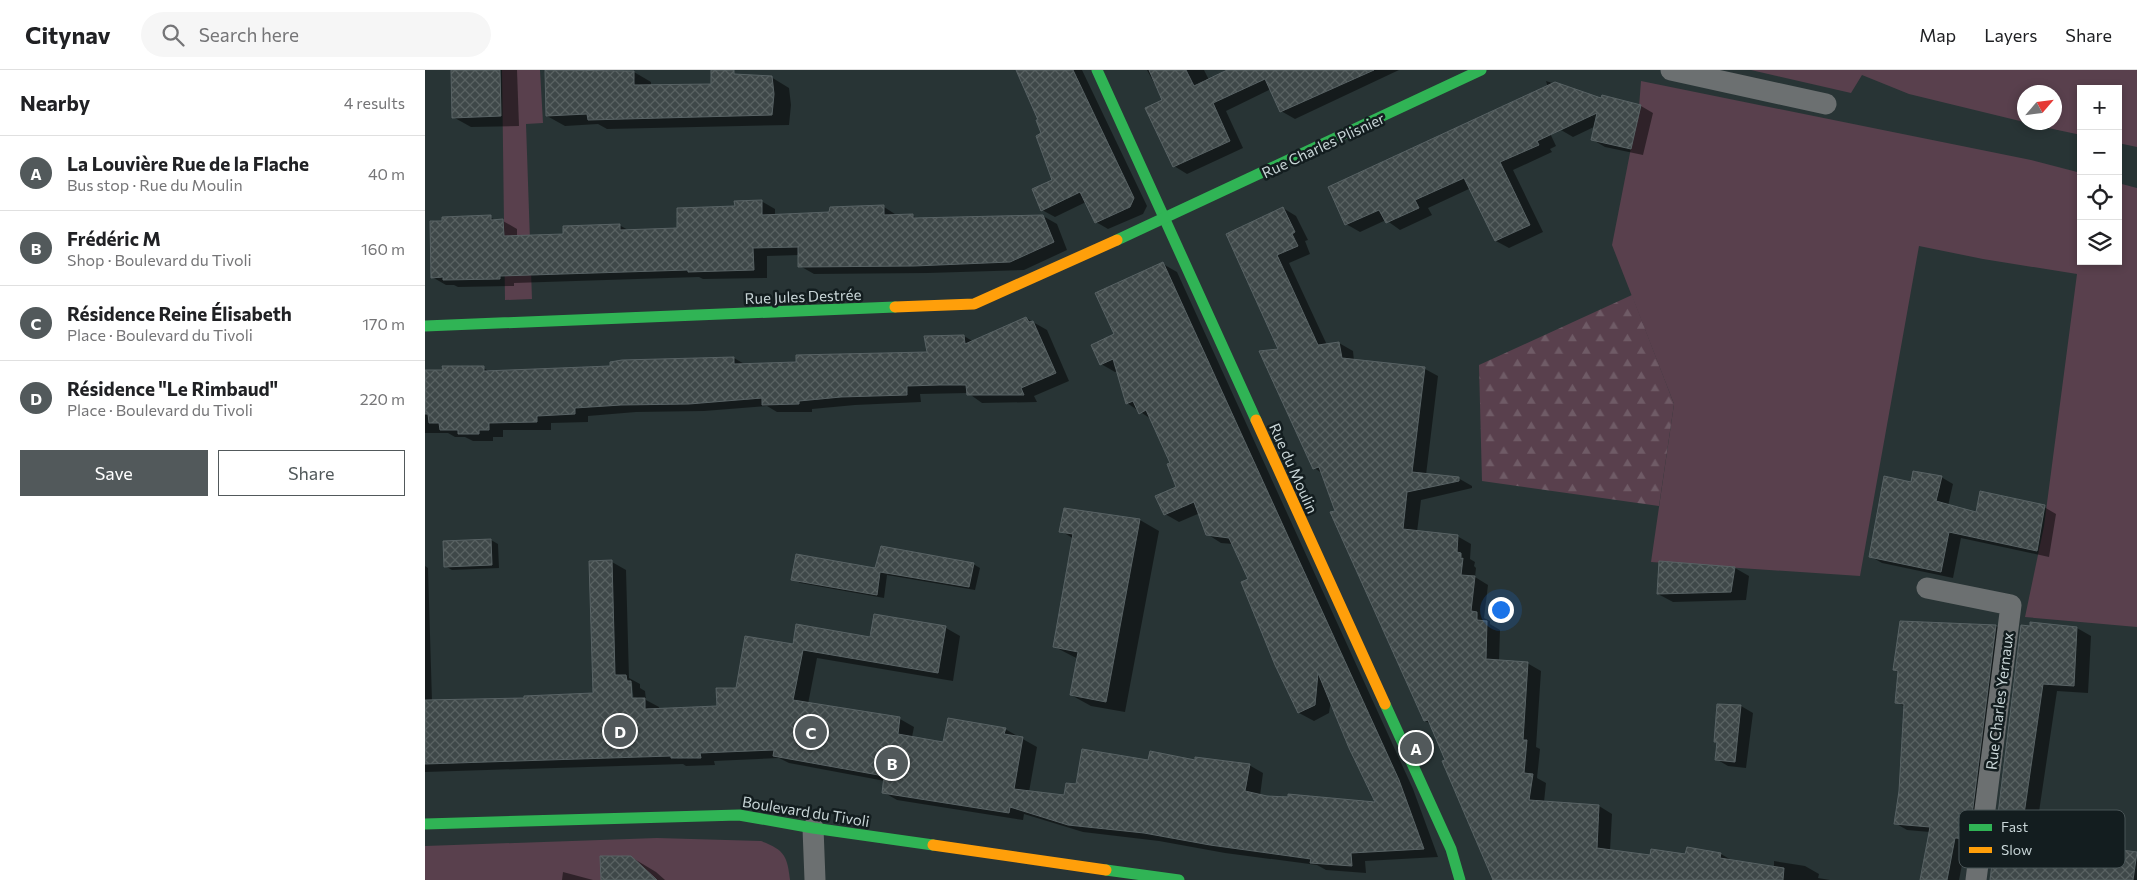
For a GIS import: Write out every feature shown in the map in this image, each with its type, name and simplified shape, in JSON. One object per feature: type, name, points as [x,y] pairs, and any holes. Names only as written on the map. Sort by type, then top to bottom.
[{"type":"street","name":"Rue du Moulin","points":[[1097,70],[1447,840],[1460,880]]},
{"type":"street","name":"Rue Charles Plisnier","points":[[1165,219],[1481,70]]},
{"type":"street","points":[[1671,70],[1826,104]]},
{"type":"street","name":"Rue Jules Destrée","points":[[425,326],[974,304],[1165,219]]},
{"type":"street","name":"Rue Charles Yernaux","points":[[1927,588],[2011,605],[1986,810]]},
{"type":"street","name":"Boulevard du Tivoli","points":[[425,824],[739,815],[813,828],[1179,880]]},
{"type":"street","points":[[813,828],[815,880]]},
{"type":"green space","points":[[502,70],[540,70],[543,123],[526,124],[532,299],[505,300]]},
{"type":"green space","points":[[1751,70],[2137,70],[2137,147],[2122,144],[2122,85],[2077,85],[2077,134],[2058,130],[2062,130],[2062,85],[2017,85],[2017,120],[1909,94],[1862,75],[1851,93]]},
{"type":"green space","points":[[1641,81],[2031,160],[2077,172],[2077,265],[2122,265],[2122,184],[2137,188],[2137,627],[2025,617],[2044,526],[2077,274],[1983,259],[1919,246],[1860,576],[1651,562],[1674,404],[1612,245],[1639,107]]},
{"type":"green space","points":[[1632,295],[1674,404],[1659,506],[1482,481],[1479,365]]},
{"type":"green space","points":[[657,838],[761,841],[780,851],[786,859],[790,880],[425,880],[425,846]]},
{"type":"building","points":[[451,70],[500,70],[501,116],[452,118]]},
{"type":"building","points":[[545,70],[634,71],[634,85],[711,84],[711,70],[734,70],[734,74],[772,76],[774,94],[772,115],[588,120],[587,114],[546,116]]},
{"type":"building","points":[[1016,70],[1073,70],[1134,198],[1130,207],[1095,223],[1080,192],[1041,211],[1032,189],[1052,180],[1036,136],[1041,133],[1036,120],[1038,120]]},
{"type":"building","points":[[1149,70],[1186,70],[1194,86],[1227,70],[1374,70],[1280,112],[1265,79],[1213,103],[1230,141],[1173,167],[1145,108],[1162,100]]},
{"type":"building","points":[[1555,82],[1601,98],[1602,95],[1641,105],[1631,149],[1591,140],[1597,113],[1537,141],[1539,145],[1500,162],[1530,225],[1495,241],[1464,178],[1415,200],[1419,208],[1386,223],[1379,210],[1345,225],[1328,187]]},
{"type":"building","points":[[762,200],[762,215],[829,212],[830,207],[884,205],[884,215],[913,214],[913,218],[1043,215],[1054,242],[1010,262],[914,266],[798,267],[798,247],[753,248],[754,270],[688,272],[688,270],[500,276],[500,279],[443,280],[443,277],[431,278],[430,221],[442,221],[442,217],[491,215],[491,220],[503,219],[504,236],[563,234],[563,226],[620,224],[620,230],[677,228],[677,208],[735,206],[734,201]]},
{"type":"building","points":[[1283,207],[1295,232],[1292,234],[1298,246],[1277,255],[1318,345],[1339,342],[1342,358],[1425,367],[1412,472],[1459,477],[1459,481],[1407,492],[1403,529],[1458,535],[1457,552],[1461,553],[1461,559],[1463,558],[1461,575],[1475,576],[1471,611],[1477,612],[1477,620],[1487,621],[1486,659],[1528,662],[1523,740],[1527,740],[1524,773],[1533,774],[1529,800],[1599,805],[1597,848],[1650,855],[1651,849],[1685,854],[1687,847],[1721,853],[1720,858],[1784,868],[1783,880],[1493,880],[1442,761],[1445,760],[1428,720],[1424,721],[1330,512],[1335,511],[1319,467],[1313,469],[1259,351],[1278,349],[1226,234]]},
{"type":"building","points":[[1163,262],[1399,780],[1424,849],[1351,853],[1352,866],[1310,863],[1311,859],[1210,845],[1144,833],[1068,825],[1010,807],[1009,813],[882,793],[884,776],[773,756],[774,750],[700,753],[701,758],[671,758],[671,756],[425,764],[425,700],[524,698],[524,696],[593,693],[589,561],[612,560],[615,675],[626,675],[627,681],[631,681],[632,698],[645,698],[645,709],[717,706],[716,688],[736,688],[745,636],[793,644],[796,624],[870,637],[874,614],[946,626],[938,673],[803,650],[793,700],[900,717],[898,734],[943,742],[948,718],[1006,728],[1004,734],[1023,737],[1014,789],[1064,795],[1066,783],[1076,784],[1082,749],[1148,760],[1150,751],[1195,760],[1195,757],[1250,764],[1245,791],[1267,796],[1288,797],[1288,794],[1375,802],[1349,748],[1318,673],[1315,705],[1298,713],[1275,665],[1241,582],[1248,579],[1229,538],[1206,535],[1194,502],[1164,515],[1155,496],[1176,487],[1167,464],[1170,463],[1146,410],[1139,414],[1133,401],[1126,404],[1113,359],[1100,365],[1091,345],[1114,334],[1095,293]]},
{"type":"building","points":[[1026,317],[1029,322],[1033,321],[1056,373],[1021,388],[1024,395],[967,395],[966,385],[939,385],[907,386],[907,395],[841,397],[799,401],[799,404],[762,405],[762,398],[689,404],[575,408],[575,414],[537,416],[537,422],[489,423],[489,430],[479,430],[479,434],[458,434],[458,430],[440,430],[439,423],[429,423],[428,414],[425,414],[425,370],[443,370],[442,366],[484,366],[484,371],[610,366],[610,362],[622,360],[734,357],[734,364],[796,362],[796,355],[927,352],[924,336],[964,335],[965,344]]},
{"type":"building","points":[[1913,471],[1942,476],[1936,501],[1976,512],[1980,491],[2045,505],[2037,551],[1949,532],[1941,572],[1869,557],[1884,476],[1911,482]]},
{"type":"building","points":[[1064,508],[1140,519],[1106,702],[1070,695],[1078,652],[1053,647],[1073,534],[1059,532]]},
{"type":"building","points":[[491,539],[492,565],[444,567],[443,541]]},
{"type":"building","points":[[881,546],[974,563],[969,587],[880,572],[877,595],[791,580],[796,554],[875,568]]},
{"type":"building","points":[[1659,561],[1735,567],[1731,592],[1657,594]]},
{"type":"building","points":[[1900,621],[1996,625],[1973,810],[1959,810],[1959,838],[1955,838],[1947,880],[1920,880],[1930,827],[1894,824],[1899,791],[1904,704],[1895,703],[1898,671],[1893,670]]},
{"type":"building","points":[[2030,622],[2077,627],[2074,686],[2043,684],[2025,810],[1999,810],[2021,625],[2030,626]]},
{"type":"building","points":[[1717,704],[1741,705],[1735,762],[1715,760],[1717,742],[1714,742]]},
{"type":"building","points":[[2125,850],[2137,852],[2133,880],[1990,880],[1991,868],[2125,868]]},
{"type":"building","points":[[600,856],[631,856],[657,880],[601,880]]},
{"type":"traffic: fast","points":[[1097,70],[1256,420]]},
{"type":"traffic: fast","points":[[1117,240],[1481,70]]},
{"type":"traffic: fast","points":[[425,326],[895,307]]},
{"type":"traffic: fast","points":[[1385,704],[1451,849],[1460,880]]},
{"type":"traffic: fast","points":[[425,824],[739,815],[813,828],[933,845]]},
{"type":"traffic: fast","points":[[1106,870],[1179,880]]},
{"type":"traffic: slow","points":[[895,307],[974,304],[1117,240]]},
{"type":"traffic: slow","points":[[1256,420],[1385,704]]},
{"type":"traffic: slow","points":[[933,845],[1106,870]]},
{"type":"place","name":"Résidence \"Le Rimbaud\"","points":[[620,731]]},
{"type":"place","name":"Résidence Reine Élisabeth","points":[[811,732]]},
{"type":"place","name":"La Louvière Rue de la Flache","points":[[1416,748]]},
{"type":"place","name":"Frédéric M","points":[[892,763]]}]
